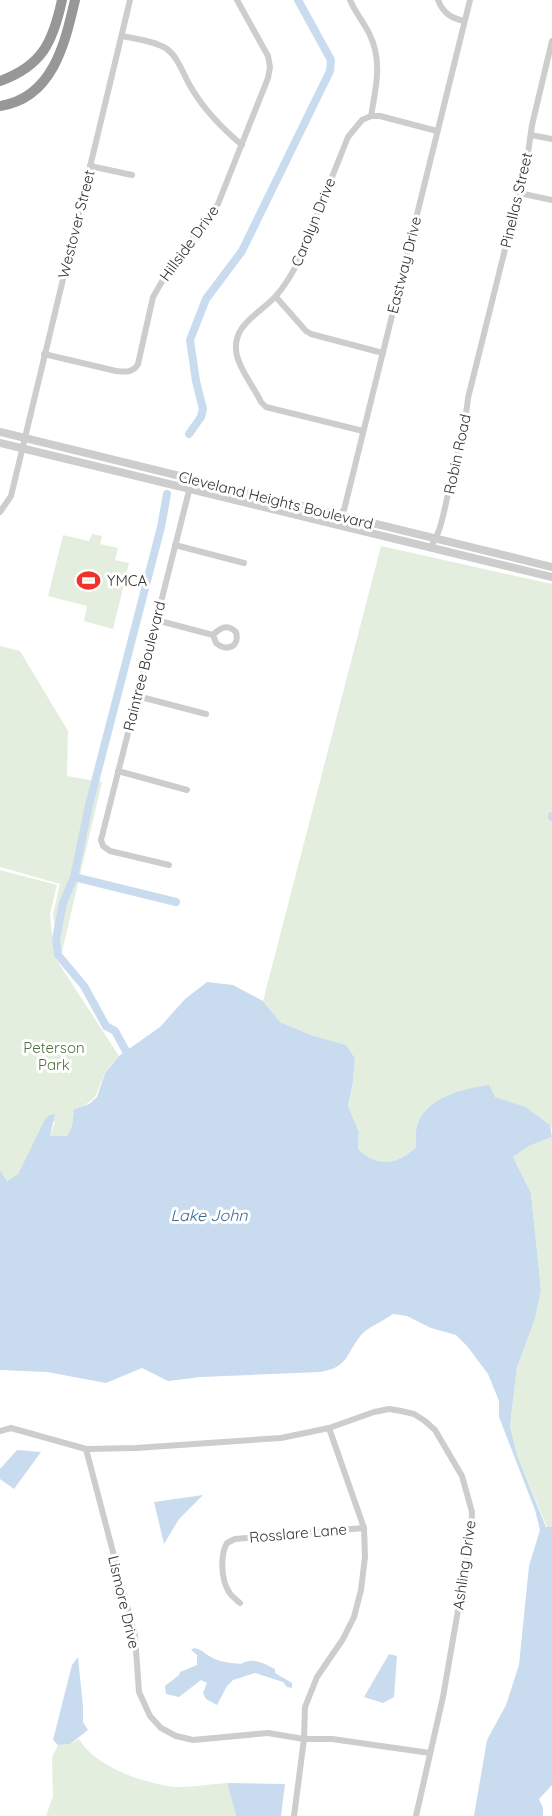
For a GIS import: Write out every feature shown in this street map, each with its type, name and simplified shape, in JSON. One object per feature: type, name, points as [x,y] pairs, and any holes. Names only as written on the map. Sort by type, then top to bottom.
[{"type":"highway","points":[[0,81],[16,75],[33,64],[43,53],[56,23],[62,0]]},
{"type":"highway","points":[[0,106],[26,96],[42,84],[61,54],[75,0]]},
{"type":"street","name":"Westover Street","points":[[0,512],[11,496],[130,0]]},
{"type":"street","name":"Hillside Drive","points":[[44,354],[116,371],[126,372],[137,367],[149,308],[157,289],[174,261],[212,213],[222,194],[268,78],[270,67],[268,56],[237,0]]},
{"type":"street","points":[[350,0],[369,34],[377,56],[378,78],[371,116],[380,116],[437,131]]},
{"type":"street","points":[[438,0],[444,11],[465,21]]},
{"type":"street","name":"Eastway Drive","points":[[329,523],[344,510],[470,0]]},
{"type":"street","points":[[122,36],[153,44],[174,56],[191,88],[207,111],[242,145]]},
{"type":"street","name":"Pinellas Street","points":[[478,359],[519,193],[531,135],[531,124],[552,40]]},
{"type":"street","name":"Carolyn Drive","points":[[363,432],[272,409],[261,402],[237,358],[237,337],[248,318],[276,297],[298,262],[348,137],[362,120],[371,116]]},
{"type":"street","points":[[531,135],[552,139]]},
{"type":"street","points":[[90,166],[132,175]]},
{"type":"street","points":[[519,193],[552,200]]},
{"type":"street","points":[[276,297],[311,334],[383,352]]},
{"type":"street","name":"Robin Road","points":[[430,548],[436,539],[465,426],[468,398],[478,359]]},
{"type":"street","name":"Cleveland Heights Boulevard","points":[[0,432],[551,567]]},
{"type":"street","name":"Cleveland Heights Boulevard","points":[[0,443],[550,576]]},
{"type":"street","name":"Raintree Boulevard","points":[[169,865],[108,850],[101,840],[192,479]]},
{"type":"street","points":[[174,545],[244,563]]},
{"type":"street","points":[[550,576],[551,567]]},
{"type":"street","points":[[156,620],[213,635]]},
{"type":"street","points":[[136,696],[206,714]]},
{"type":"street","points":[[118,771],[187,790]]},
{"type":"street","name":"Ashling Drive","points":[[86,1449],[103,1450],[281,1438],[329,1428],[389,1409],[414,1414],[435,1430],[466,1487],[472,1512],[471,1535],[443,1697],[416,1816]]},
{"type":"street","points":[[0,1431],[11,1428],[86,1449]]},
{"type":"street","points":[[294,1816],[304,1739],[305,1707],[309,1691],[343,1639],[358,1606],[365,1557],[364,1528],[329,1428]]},
{"type":"street","name":"Lismore Drive","points":[[86,1449],[135,1636],[139,1692],[150,1716],[161,1728],[176,1736],[193,1740],[268,1733],[304,1739],[332,1739],[430,1753]]},
{"type":"street","name":"Rosslare Lane","points":[[240,1603],[229,1593],[225,1580],[222,1557],[227,1543],[235,1539],[364,1528]]},
{"type":"green space","name":"YMCA","points":[[92,534],[102,536],[100,544],[118,548],[115,560],[129,563],[113,629],[84,621],[87,606],[48,596],[63,535],[89,541]]},
{"type":"green space","points":[[381,546],[552,584],[552,1130],[550,1125],[526,1107],[495,1097],[417,1124],[416,1147],[402,1158],[387,1162],[373,1159],[358,1149],[359,1132],[348,1106],[355,1058],[346,1045],[311,1035],[280,1022],[263,1001]]},
{"type":"green space","points":[[0,646],[20,651],[68,731],[67,776],[102,782],[60,960],[53,914],[60,884],[0,867]]},
{"type":"green space","name":"Peterson Park","points":[[0,870],[57,885],[50,914],[54,956],[119,1056],[105,1072],[95,1097],[74,1109],[72,1126],[67,1136],[50,1136],[55,1122],[44,1121],[18,1174],[7,1181],[0,1170]]},
{"type":"green space","points":[[552,1137],[552,1527],[547,1527],[517,1455],[510,1426],[517,1367],[541,1290],[531,1193],[513,1157],[529,1146]]},
{"type":"green space","points":[[79,1739],[95,1757],[106,1764],[130,1776],[156,1784],[189,1787],[227,1783],[236,1816],[46,1816],[53,1796],[52,1758],[58,1745],[70,1744]]},
{"type":"water","name":"Lake John","points":[[207,982],[233,985],[263,1001],[280,1022],[311,1035],[346,1045],[355,1058],[348,1106],[359,1132],[358,1149],[373,1159],[387,1162],[402,1158],[416,1147],[418,1123],[430,1107],[448,1095],[479,1086],[489,1085],[495,1097],[526,1107],[550,1125],[552,1137],[529,1146],[513,1157],[531,1193],[541,1290],[535,1318],[517,1367],[510,1426],[517,1455],[546,1527],[552,1527],[552,1785],[539,1799],[543,1808],[543,1816],[474,1816],[487,1740],[506,1705],[519,1665],[529,1566],[540,1530],[535,1510],[499,1417],[499,1401],[488,1374],[456,1335],[431,1328],[407,1316],[393,1314],[364,1332],[345,1359],[336,1367],[320,1372],[201,1377],[168,1381],[142,1368],[106,1383],[47,1372],[0,1370],[0,1170],[7,1181],[18,1174],[49,1115],[55,1114],[50,1136],[67,1136],[72,1126],[74,1109],[89,1104],[97,1097],[105,1073],[119,1056],[160,1027],[185,999]]},
{"type":"water","points":[[17,1450],[41,1452],[14,1489],[0,1479],[0,1469]]},
{"type":"water","points":[[203,1495],[179,1519],[164,1544],[154,1502]]},
{"type":"water","points":[[194,1648],[225,1662],[262,1663],[275,1669],[275,1673],[292,1683],[292,1688],[287,1687],[283,1682],[255,1673],[233,1680],[227,1686],[217,1705],[206,1699],[203,1693],[207,1683],[201,1680],[179,1697],[166,1694],[165,1686],[180,1672],[197,1665],[197,1655],[191,1650]]},
{"type":"water","points":[[389,1654],[397,1656],[394,1697],[383,1703],[364,1697]]},
{"type":"water","points":[[78,1657],[83,1722],[88,1730],[70,1744],[58,1745],[53,1740],[72,1665]]},
{"type":"water","points":[[227,1783],[285,1784],[281,1816],[236,1816]]},
{"type":"waterway","points":[[189,434],[201,417],[203,409],[190,340],[206,299],[242,251],[330,71],[331,60],[298,0]]},
{"type":"waterway","points":[[126,1051],[115,1031],[106,1026],[84,986],[58,955],[56,939],[63,903],[74,877],[89,805],[161,527],[167,494]]},
{"type":"waterway","points":[[74,877],[176,902]]},
{"type":"place","name":"YMCA","points":[[89,580]]}]
